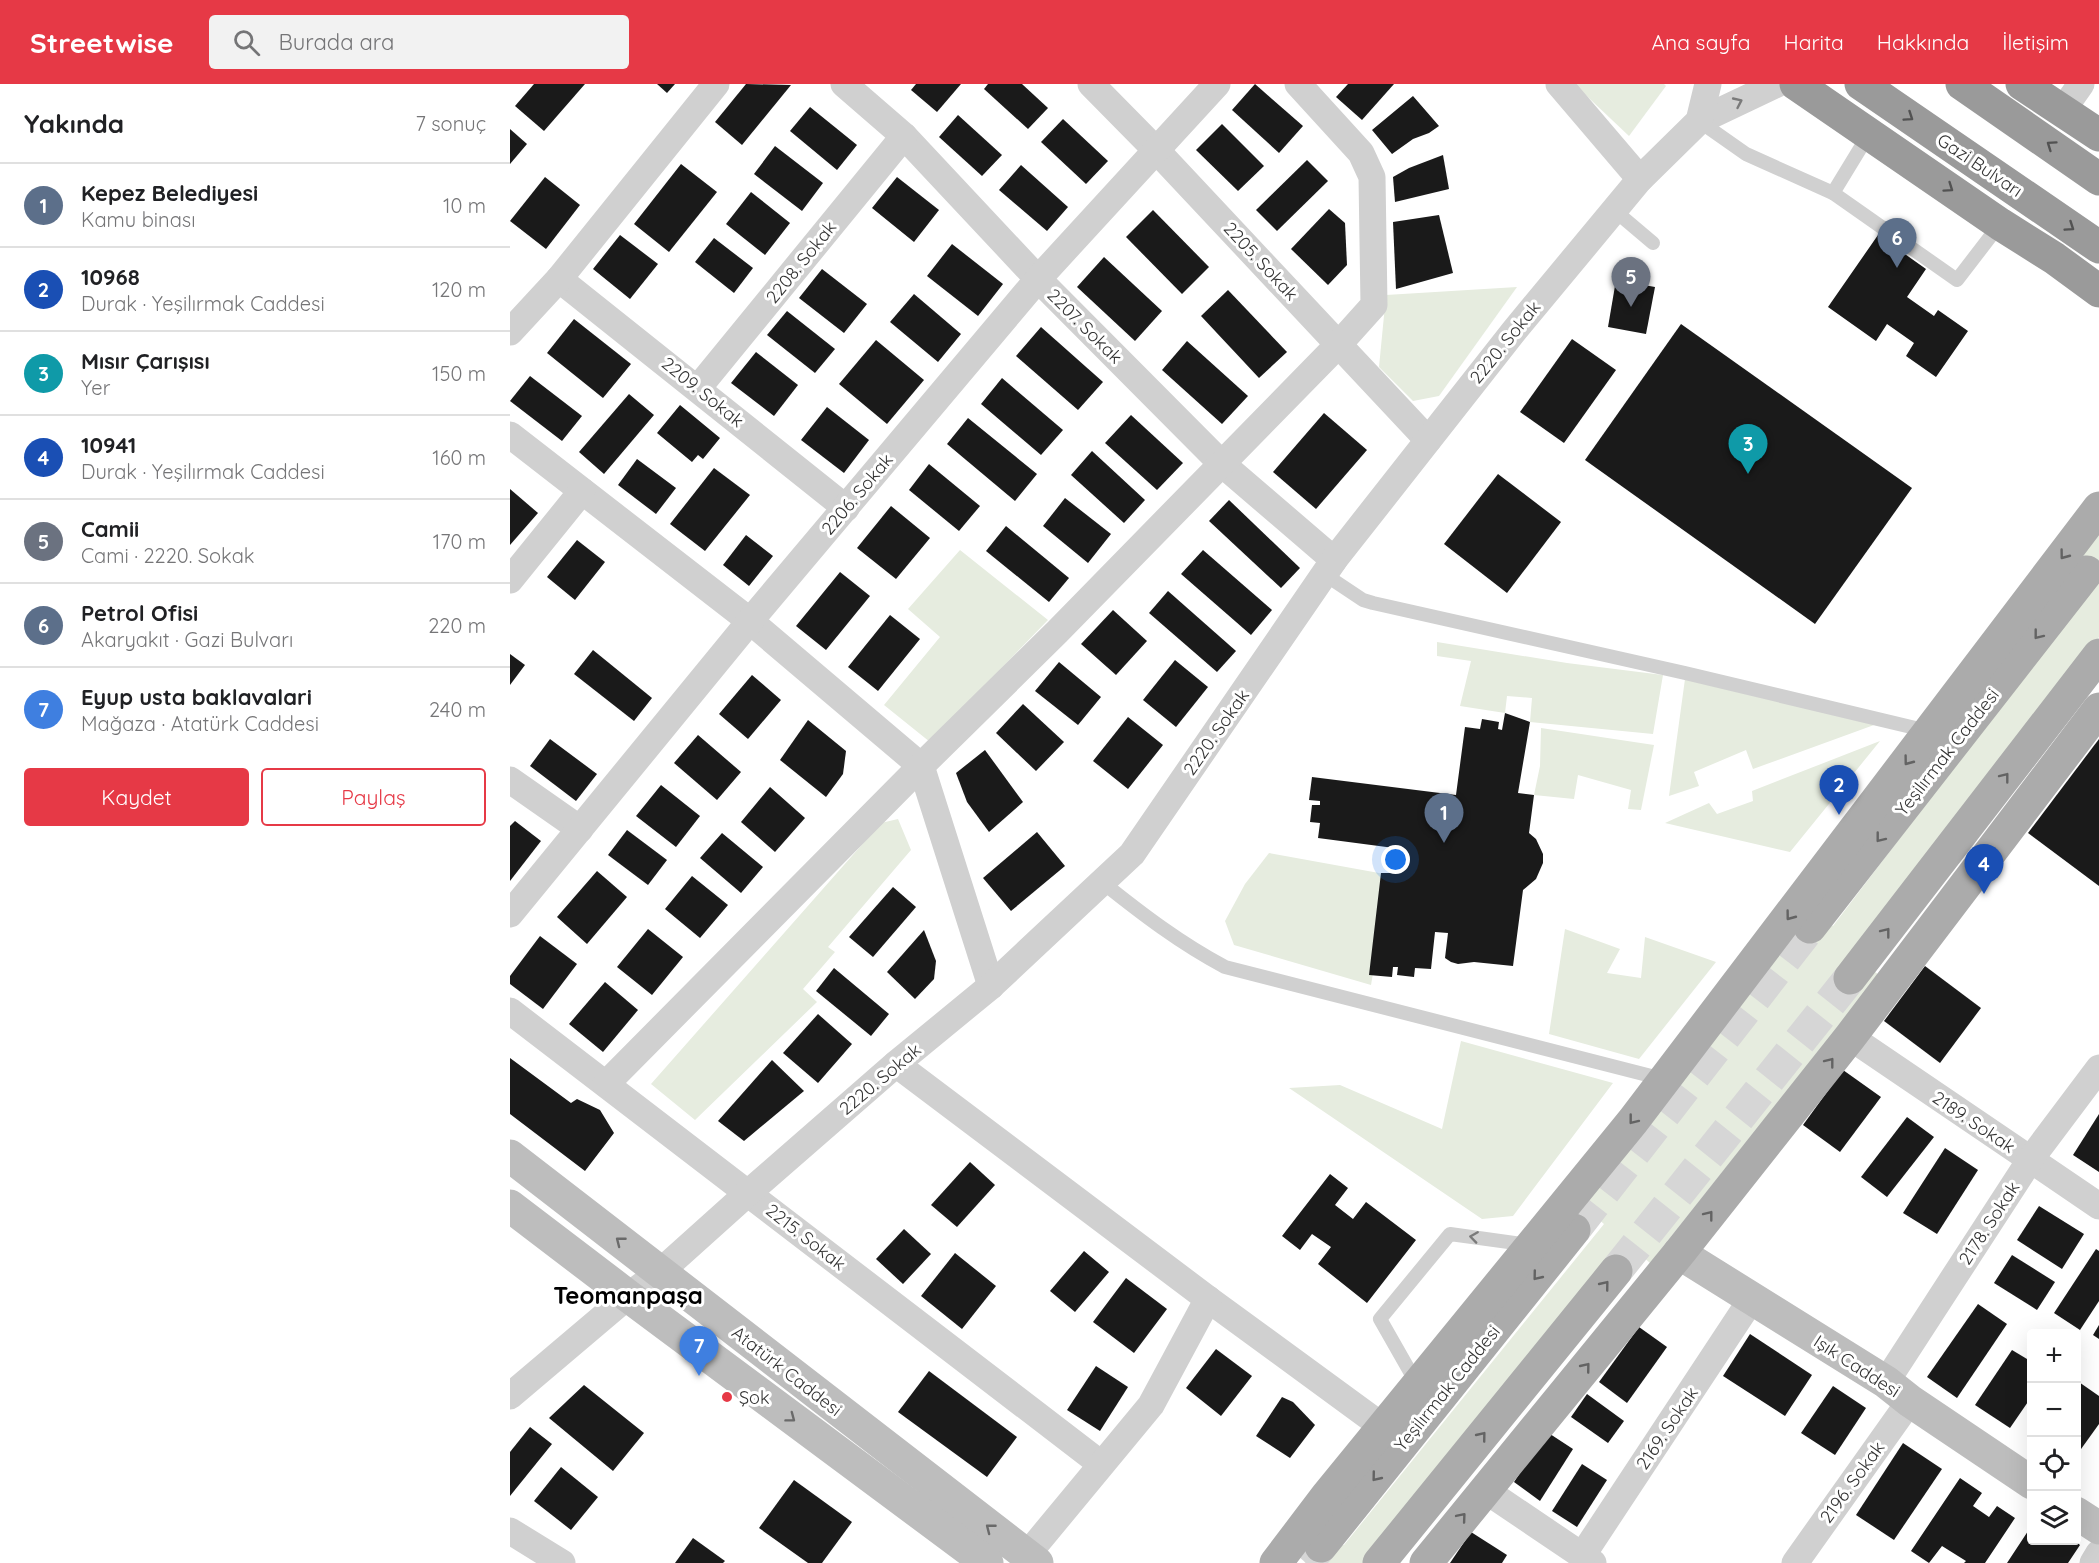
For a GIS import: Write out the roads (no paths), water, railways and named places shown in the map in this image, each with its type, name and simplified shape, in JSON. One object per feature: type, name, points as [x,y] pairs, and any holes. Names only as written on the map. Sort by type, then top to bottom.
[{"type":"highway","points":[[1796,84],[2000,224],[2054,258],[2099,291]]},
{"type":"highway","name":"Gazi Bulvarı","points":[[1861,84],[2099,247]]},
{"type":"highway","points":[[1962,84],[2099,179]]},
{"type":"highway","points":[[2022,84],[2099,135]]},
{"type":"main road","points":[[2000,224],[2099,306]]},
{"type":"main road","points":[[1276,1563],[1326,1497],[1665,1079],[2099,508]]},
{"type":"main road","name":"Yeşilırmak Caddesi","points":[[1806,932],[2087,572]]},
{"type":"main road","points":[[1850,978],[2099,655]]},
{"type":"main road","points":[[1426,1563],[1679,1253],[1850,1037],[2099,709]]},
{"type":"main road","name":"Atatürk Caddesi","points":[[510,1156],[1031,1559]]},
{"type":"main road","name":"Atatürk Caddesi","points":[[510,1206],[987,1563]]},
{"type":"main road","name":"Yeşilırmak Caddesi","points":[[1321,1546],[1574,1230]]},
{"type":"main road","name":"Işık Caddesi","points":[[1679,1253],[1898,1392],[2027,1480]]},
{"type":"main road","points":[[1379,1563],[1616,1271]]},
{"type":"main road","points":[[1293,1563],[1296,1548],[1326,1497]]},
{"type":"main road","points":[[2081,1516],[2099,1528]]},
{"type":"street","points":[[510,332],[559,279],[717,84]]},
{"type":"street","name":"2207. Sokak","points":[[844,84],[903,136],[1038,279],[1221,464],[1329,567]]},
{"type":"street","name":"2205. Sokak","points":[[1091,84],[1156,150],[1428,440]]},
{"type":"street","name":"2206. Sokak","points":[[510,914],[750,621],[1038,279],[1217,84]]},
{"type":"street","points":[[606,1084],[1057,632],[1339,344],[1374,305],[1372,177],[1361,153],[1298,84]]},
{"type":"street","points":[[1558,84],[1640,179]]},
{"type":"street","points":[[1700,121],[1708,84]]},
{"type":"street","name":"2220. Sokak","points":[[510,1396],[628,1296],[660,1272],[896,1064],[991,986],[1132,855],[1329,567],[1514,331],[1614,210],[1640,179],[1700,121],[1778,84]]},
{"type":"street","points":[[2062,111],[2081,84]]},
{"type":"street","name":"2208. Sokak","points":[[698,388],[903,136]]},
{"type":"street","name":"2209. Sokak","points":[[559,279],[846,508]]},
{"type":"street","points":[[510,435],[750,621],[921,766],[991,986]]},
{"type":"street","points":[[510,580],[582,491]]},
{"type":"street","points":[[510,780],[580,829]]},
{"type":"street","name":"2215. Sokak","points":[[510,1011],[1101,1464]]},
{"type":"street","name":"2189. Sokak","points":[[1850,1037],[2099,1206]]},
{"type":"street","points":[[896,1064],[1208,1299],[1383,1427]]},
{"type":"street","name":"2178. Sokak","points":[[1898,1392],[2030,1160],[2099,1068]]},
{"type":"street","points":[[1031,1559],[1101,1464],[1151,1405],[1208,1299]]},
{"type":"street","name":"2169. Sokak","points":[[1587,1559],[1751,1300]]},
{"type":"street","name":"2196. Sokak","points":[[1795,1563],[1898,1392]]},
{"type":"street","points":[[1485,1490],[1587,1559]]},
{"type":"street","points":[[510,1531],[562,1563]]},
{"type":"street","points":[[2093,1563],[2099,1553]]},
{"type":"lane","points":[[1700,121],[1746,154],[1833,194],[1957,280],[2000,224]]},
{"type":"lane","points":[[1833,194],[1869,134]]},
{"type":"lane","points":[[1614,210],[1653,243]]},
{"type":"lane","points":[[1329,567],[1363,600],[1372,603],[1685,673],[1930,732]]},
{"type":"lane","points":[[1102,882],[1192,950],[1225,967],[1665,1079]]},
{"type":"lane","points":[[1418,1384],[1380,1319],[1443,1242],[1450,1234],[1532,1245]]},
{"type":"tunnel","points":[[1574,1230],[1806,932]]},
{"type":"tunnel","points":[[1616,1271],[1850,978]]},
{"type":"tunnel","points":[[1306,1563],[1321,1546]]},
{"type":"place","name":"Petrol Ofisi","points":[[1897,268]]},
{"type":"place","name":"Camii","points":[[1631,307]]},
{"type":"place","name":"Mısır Çarışısı","points":[[1748,474]]},
{"type":"place","name":"10968","points":[[1839,815]]},
{"type":"place","name":"Kepez Belediyesi","points":[[1444,843]]},
{"type":"place","name":"10941","points":[[1984,894]]},
{"type":"place","name":"Eyup usta baklavalari","points":[[699,1376]]},
{"type":"place","name":"Şok","points":[[727,1397]]},
{"type":"district","name":"Teomanpaşa","points":[[628,1295]]}]
